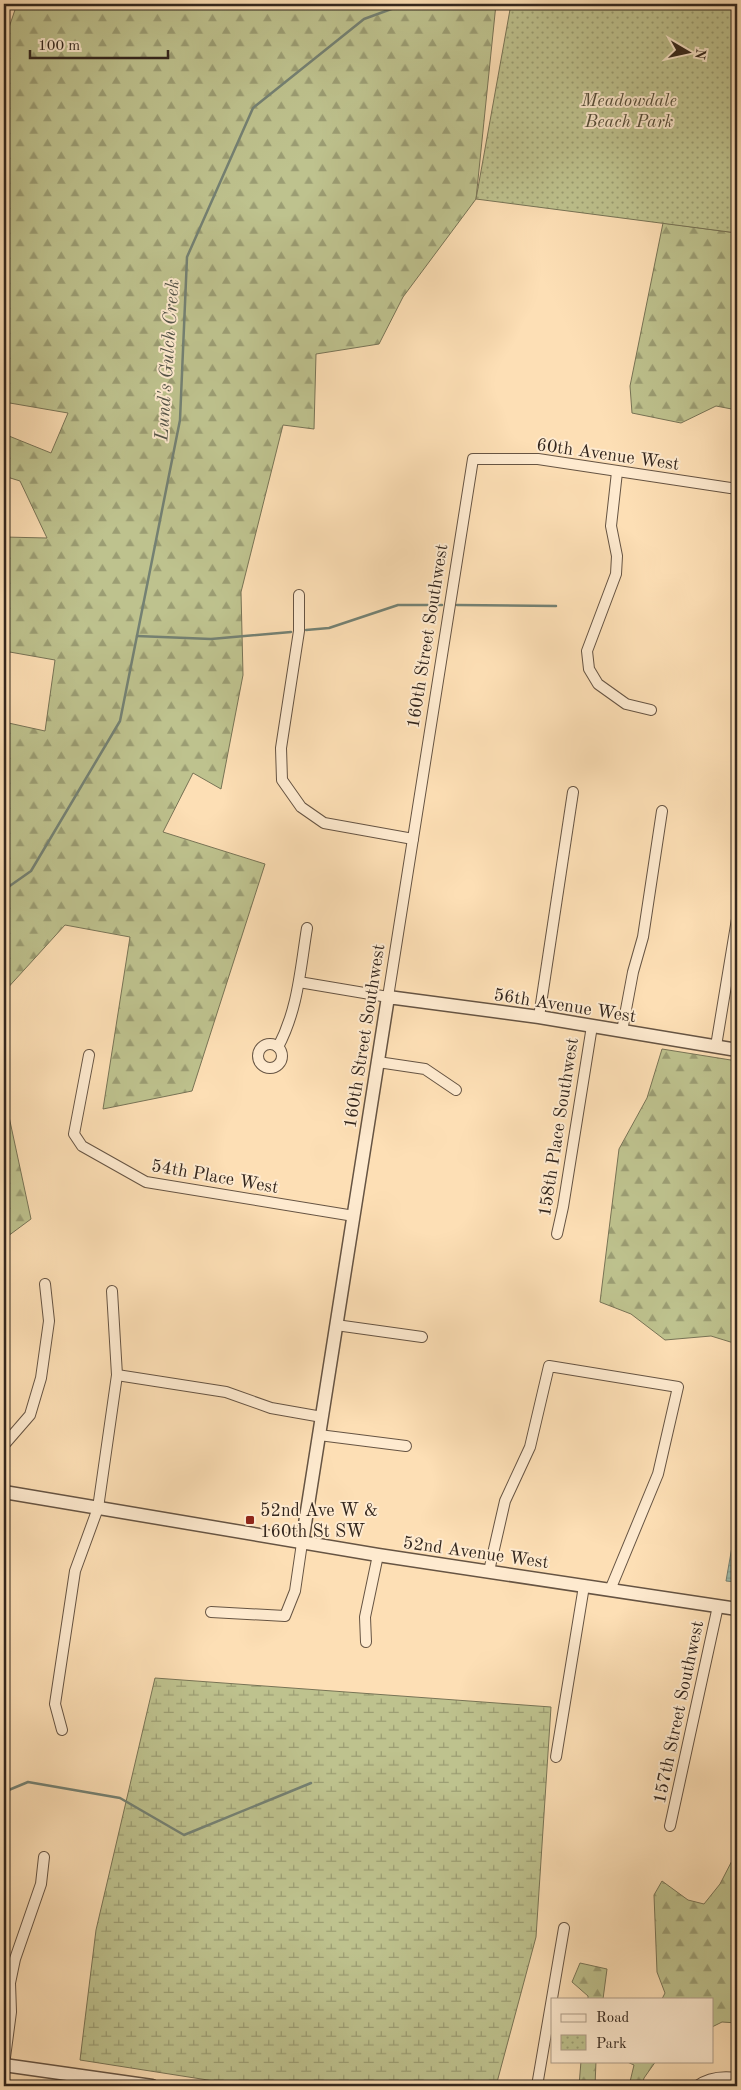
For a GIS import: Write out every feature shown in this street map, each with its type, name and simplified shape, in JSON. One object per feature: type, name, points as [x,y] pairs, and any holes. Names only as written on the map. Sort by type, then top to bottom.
[{"type":"street","name":"60th Avenue West","points":[[473,459],[538,459],[737,490]]},
{"type":"street","name":"160th Street Southwest","points":[[211,1612],[285,1616],[295,1591],[473,459]]},
{"type":"street","points":[[617,472],[611,526],[617,556],[616,574],[587,651],[590,669],[598,684],[626,704],[651,710]]},
{"type":"street","points":[[300,595],[299,631],[281,748],[282,780],[301,808],[324,823],[413,838]]},
{"type":"street","points":[[539,1017],[573,792]]},
{"type":"street","points":[[622,1031],[633,972],[643,937],[662,811]]},
{"type":"street","points":[[716,1046],[736,937],[737,919]]},
{"type":"street","points":[[278,1047],[289,1026],[299,982],[307,928]]},
{"type":"street","points":[[299,982],[388,997]]},
{"type":"street","name":"56th Avenue West","points":[[388,997],[539,1017],[737,1050]]},
{"type":"street","name":"158th Place Southwest","points":[[557,1234],[592,1026]]},
{"type":"street","name":"54th Place West","points":[[89,1055],[74,1134],[82,1146],[146,1182],[354,1216]]},
{"type":"street","points":[[378,1062],[425,1069],[456,1090]]},
{"type":"street","points":[[4,1445],[30,1415],[40,1378],[49,1321],[45,1284]]},
{"type":"street","points":[[62,1730],[55,1704],[75,1571],[98,1508],[117,1375],[112,1292]]},
{"type":"street","points":[[336,1325],[422,1337]]},
{"type":"street","points":[[489,1571],[505,1501],[530,1447],[549,1366],[678,1387],[658,1474],[610,1590]]},
{"type":"street","points":[[117,1375],[226,1392],[271,1408],[322,1417]]},
{"type":"street","points":[[319,1435],[406,1446]]},
{"type":"street","name":"52nd Avenue West","points":[[4,1492],[302,1543],[737,1609]]},
{"type":"street","points":[[366,1642],[365,1617],[378,1555]]},
{"type":"street","points":[[556,1757],[584,1586]]},
{"type":"street","name":"157th Street Southwest","points":[[670,1826],[718,1606]]},
{"type":"street","points":[[44,1857],[41,1884],[16,1958],[10,1983],[10,2012],[4,2065],[152,2086]]},
{"type":"street","points":[[552,1998],[564,1928]]},
{"type":"street","points":[[537,2086],[551,2004]]},
{"type":"street","points":[[697,2086],[723,2076],[737,2078]]},
{"type":"green space","points":[[17,4],[496,4],[476,199],[403,297],[379,344],[316,354],[314,429],[283,425],[241,592],[243,675],[221,789],[193,773],[163,832],[265,864],[192,1091],[103,1109],[130,937],[65,925],[4,992],[4,722],[45,731],[55,660],[4,651],[4,612],[7,608],[4,606],[4,537],[47,538],[20,481],[4,476],[4,434],[51,453],[68,413],[4,402],[4,42]]},
{"type":"green space","name":"Meadowdale Beach Park","points":[[511,4],[737,4],[737,233],[476,199]]},
{"type":"green space","points":[[663,223],[737,233],[737,410],[716,406],[681,423],[632,413],[630,386]]},
{"type":"green space","points":[[662,1049],[737,1061],[737,1344],[711,1336],[665,1340],[631,1314],[600,1302],[619,1149],[647,1098]]},
{"type":"green space","points":[[4,1107],[8,1112],[31,1219],[4,1239]]},
{"type":"green space","points":[[155,1678],[551,1707],[536,1937],[496,2086],[246,2086],[80,2060],[96,1930]]},
{"type":"green space","points":[[737,1851],[737,2023],[722,2022],[714,2026],[714,1998],[662,1998],[665,1993],[657,1972],[654,1895],[662,1881],[688,1900],[704,1904],[720,1884]]},
{"type":"green space","points":[[580,1963],[607,1969],[603,1998],[588,1998],[572,1982]]},
{"type":"green space","points":[[581,2062],[596,2062],[595,2086],[579,2086]]},
{"type":"green space","points":[[627,2062],[655,2062],[644,2078],[642,2086],[629,2086],[634,2065]]},
{"type":"shaded area","points":[[733,1541],[737,1541],[737,1582],[726,1581]]},
{"type":"waterway","name":"Lund's Gulch Creek","points":[[4,890],[31,871],[120,721],[180,420],[187,257],[253,108],[364,19],[405,4]]},
{"type":"waterway","points":[[306,630],[329,628],[398,605],[442,605]]},
{"type":"waterway","points":[[457,605],[556,606]]},
{"type":"waterway","points":[[137,636],[211,639],[291,632]]},
{"type":"waterway","name":"Lund's Gulch Creek","points":[[4,1792],[28,1782],[120,1798],[184,1835],[311,1783]]},
{"type":"place","name":"52nd Ave W & 160th St SW","points":[[250,1520]]}]
